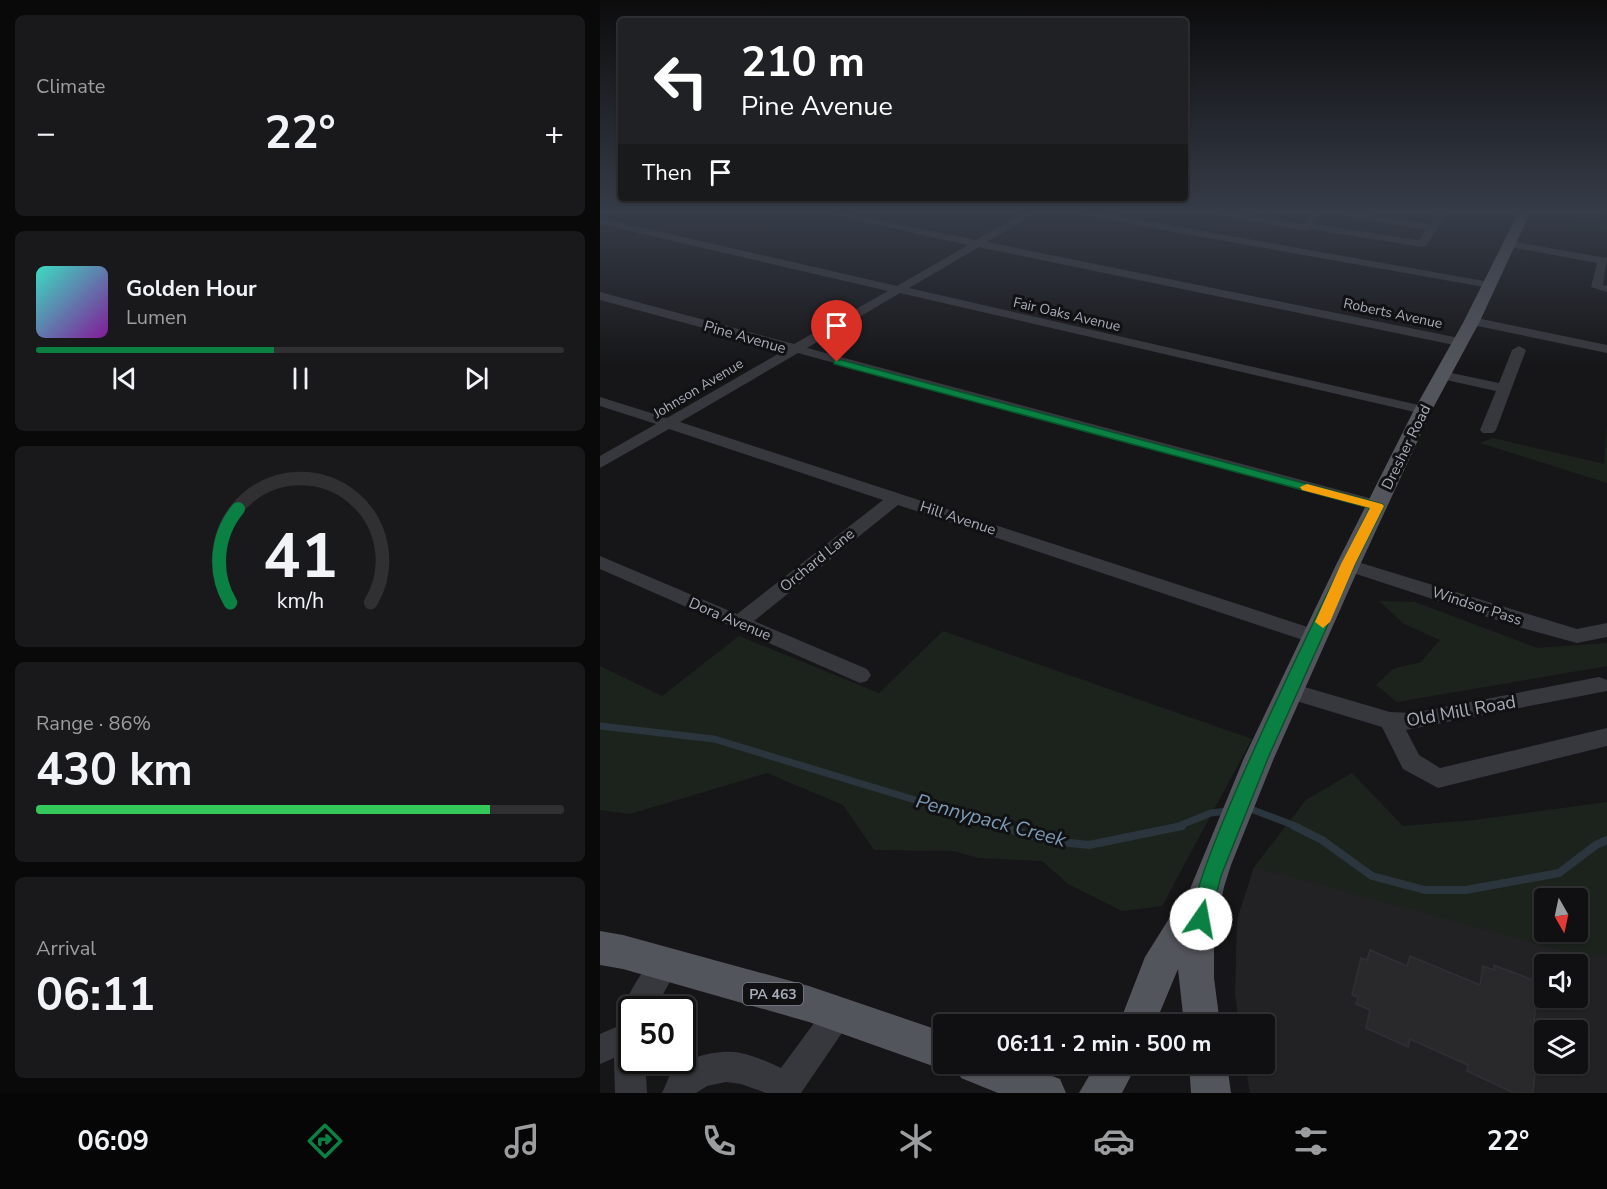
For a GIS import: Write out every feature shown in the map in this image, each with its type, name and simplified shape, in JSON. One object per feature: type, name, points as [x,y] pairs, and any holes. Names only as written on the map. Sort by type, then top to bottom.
[{"type":"main road","name":"Dresher Road","points":[[1201,1014],[1196,978],[1197,935],[1211,876],[1259,758],[1348,564],[1423,410],[1472,321],[1500,264]]},
{"type":"main road","points":[[1141,1014],[1158,970],[1211,876]]},
{"type":"main road","name":"PA 463","points":[[600,948],[623,952],[838,1014],[933,1047]]},
{"type":"main road","points":[[999,1074],[1046,1093]]},
{"type":"main road","points":[[1099,1093],[1111,1074]]},
{"type":"main road","points":[[1209,1074],[1211,1093]]},
{"type":"street","name":"Fair Oaks Avenue","points":[[784,264],[1423,410]]},
{"type":"street","name":"Johnson Avenue","points":[[600,463],[940,264]]},
{"type":"street","name":"Roberts Avenue","points":[[1074,264],[1459,342]]},
{"type":"street","points":[[1372,264],[1490,285]]},
{"type":"street","points":[[1604,264],[1597,287],[1607,289]]},
{"type":"street","name":"Pine Avenue","points":[[600,296],[792,350],[1378,506]]},
{"type":"street","points":[[1472,321],[1607,349]]},
{"type":"street","points":[[1488,430],[1519,350]]},
{"type":"street","points":[[1442,375],[1504,388]]},
{"type":"street","name":"Hill Avenue","points":[[600,401],[1316,637]]},
{"type":"street","name":"Orchard Lane","points":[[739,623],[896,498]]},
{"type":"street","name":"Dora Avenue","points":[[600,562],[860,675]]},
{"type":"street","name":"Windsor Pass","points":[[1348,564],[1522,621],[1578,636],[1607,630]]},
{"type":"street","name":"Old Mill Road","points":[[1291,691],[1390,721],[1413,722],[1599,685]]},
{"type":"street","points":[[1390,721],[1411,762],[1438,778],[1607,737]]},
{"type":"street","points":[[648,996],[666,964]]},
{"type":"street","points":[[678,1093],[687,1078],[705,1071],[734,1067],[788,1086],[838,1014]]},
{"type":"street","points":[[600,1048],[618,1034]]},
{"type":"street","points":[[631,1074],[631,1093]]},
{"type":"shaded area","points":[[1607,425],[1607,483],[1480,443],[1493,438],[1604,464]]},
{"type":"shaded area","points":[[1379,601],[1415,602],[1537,648],[1607,643],[1607,666],[1397,702],[1376,685],[1393,669],[1421,662],[1440,640],[1404,624]]},
{"type":"shaded area","points":[[943,631],[1252,739],[1162,906],[1122,911],[1068,884],[1042,861],[978,858],[954,851],[874,850],[843,805],[767,773],[630,814],[600,810],[600,666],[662,696],[739,636],[879,693]]},
{"type":"shaded area","points":[[1352,773],[1403,826],[1474,820],[1607,802],[1607,955],[1588,957],[1588,954],[1575,954],[1254,867],[1306,800]]},
{"type":"shaded area","points":[[1254,867],[1534,933],[1534,942],[1607,945],[1607,1093],[1250,1093],[1247,1074],[1275,1074],[1275,1014],[1238,1014],[1235,994],[1237,920]]},
{"type":"building","points":[[1370,950],[1407,966],[1410,956],[1480,985],[1483,966],[1494,970],[1494,965],[1534,980],[1533,1093],[1514,1093],[1467,1071],[1468,1065],[1410,1039],[1408,1047],[1366,1028],[1370,1010],[1356,1004],[1358,997],[1352,995],[1361,958],[1367,960]]},
{"type":"waterway","name":"Pennypack Creek","points":[[600,726],[714,739],[1004,827]]},
{"type":"waterway","name":"Pennypack Creek","points":[[1248,808],[1298,827]]},
{"type":"waterway","name":"Pennypack Creek","points":[[1176,827],[1211,813],[1227,811]]},
{"type":"waterway","name":"Pennypack Creek","points":[[999,826],[1050,841],[1089,845],[1182,826]]},
{"type":"waterway","name":"Pennypack Creek","points":[[1294,826],[1322,840],[1372,876],[1425,890],[1466,890],[1559,873],[1596,845],[1607,840]]},
{"type":"slow traffic","points":[[1307,487],[1378,506],[1348,564],[1323,622]]},
{"type":"route","points":[[837,362],[1378,506],[1348,564],[1259,758],[1207,887],[1201,919]]}]
